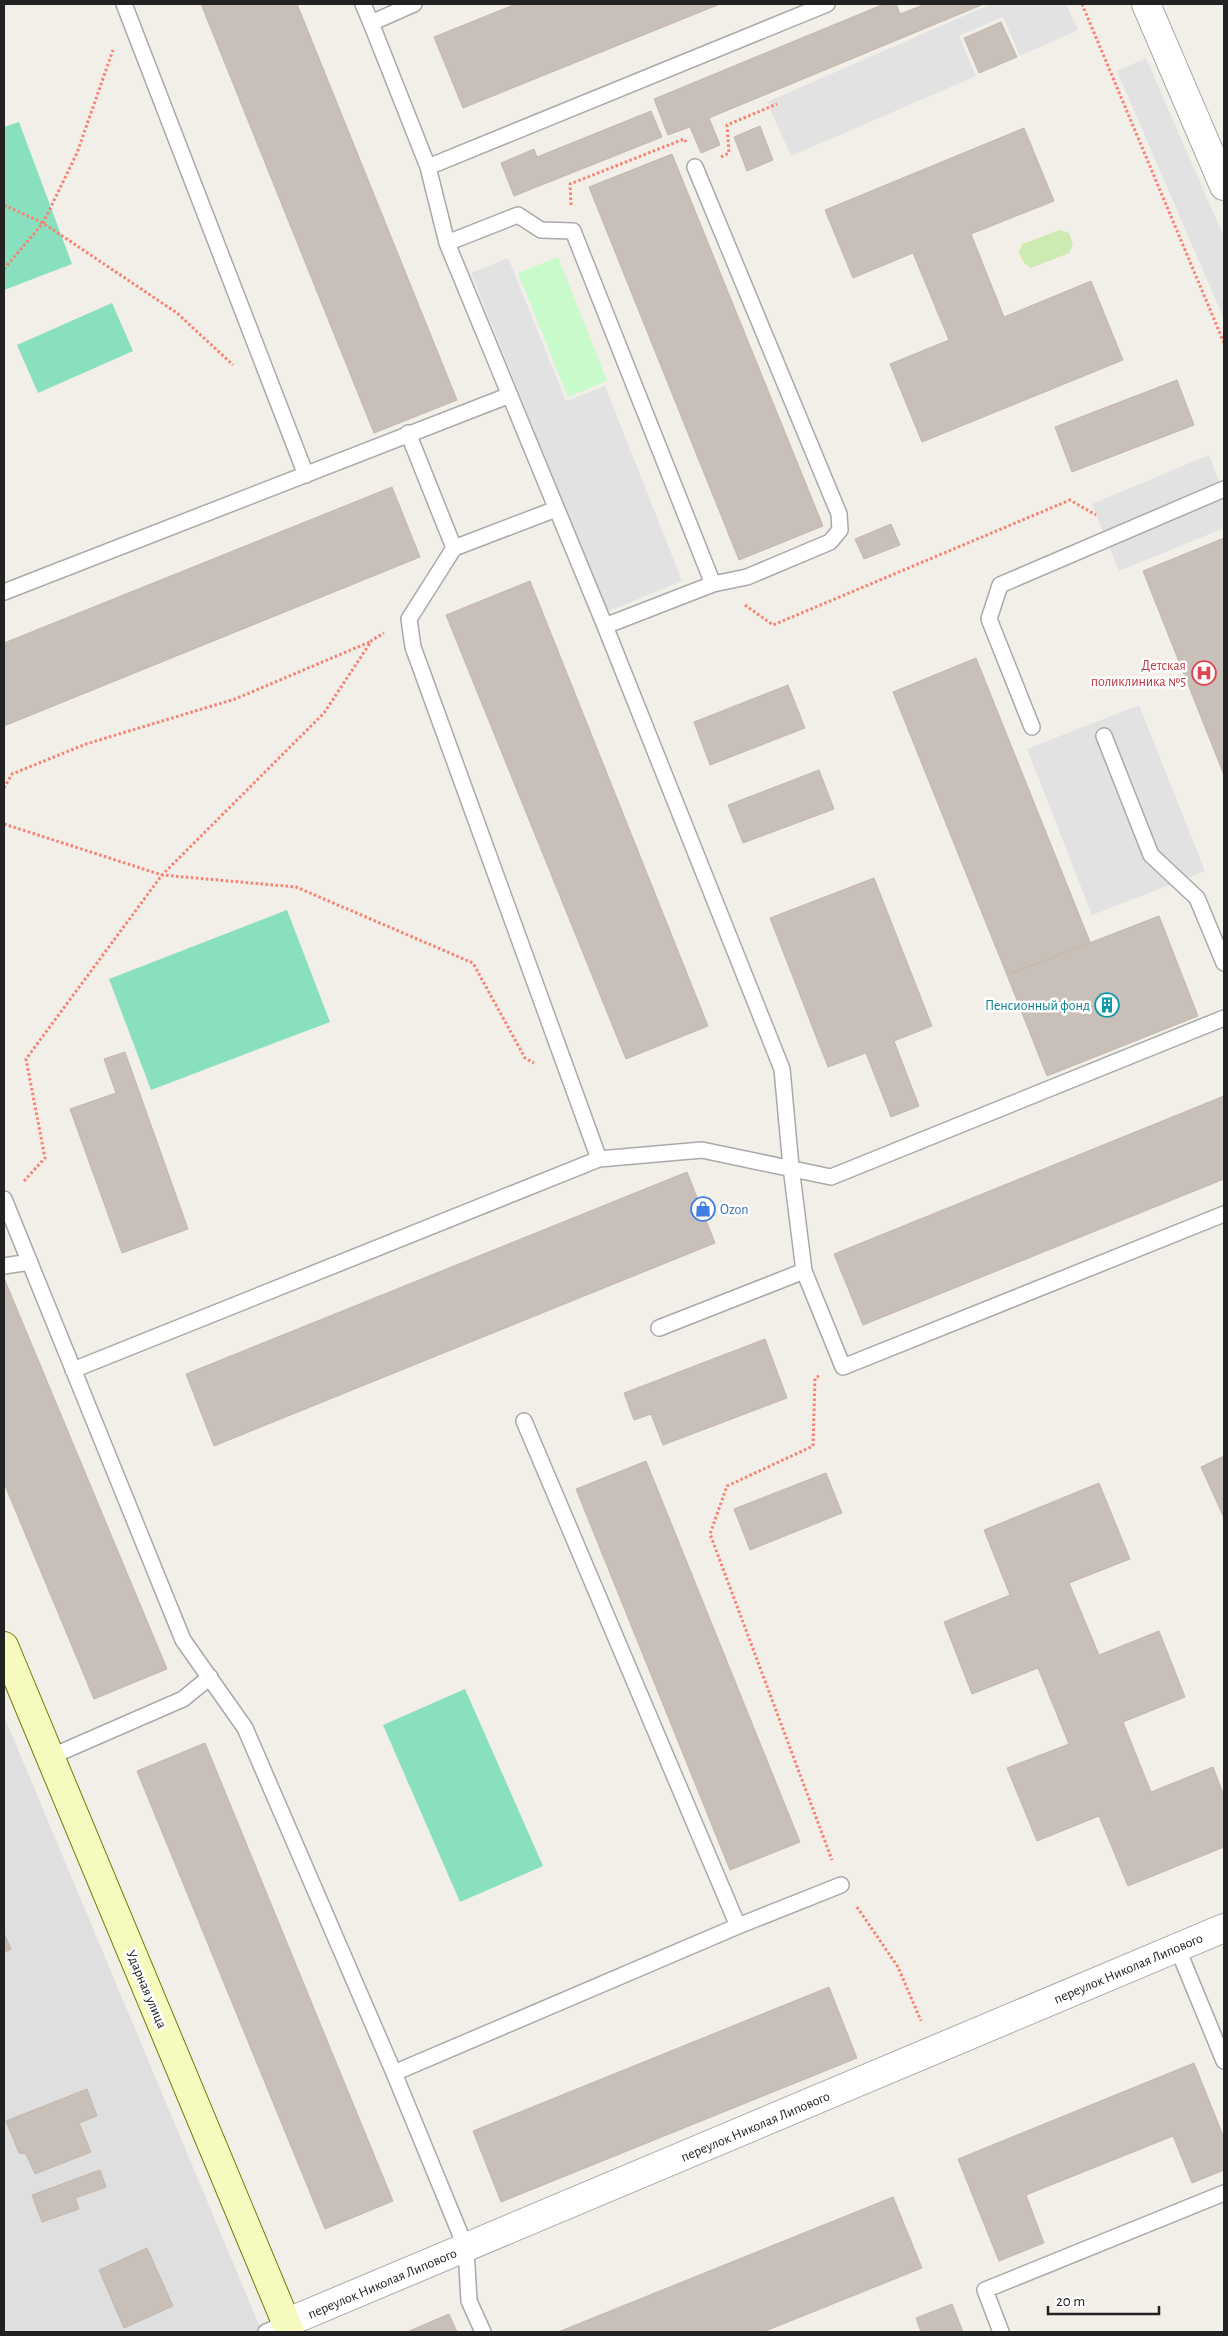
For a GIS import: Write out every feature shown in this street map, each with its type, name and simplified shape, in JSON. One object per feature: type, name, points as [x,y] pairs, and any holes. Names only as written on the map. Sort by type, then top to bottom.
[{"type":"street","points":[[1146,4],[1224,186]]},
{"type":"street","name":"Ударная улица","points":[[4,1646],[280,2329]]},
{"type":"street","name":"переулок Николая Липового","points":[[280,2329],[466,2248],[1224,1928]]},
{"type":"lane","points":[[363,4],[428,167],[447,243],[605,626],[782,1069],[791,1168],[804,1271],[843,1367],[1224,1214]]},
{"type":"lane","points":[[371,23],[414,4]]},
{"type":"lane","points":[[428,167],[827,4]]},
{"type":"lane","points":[[126,8],[306,475]]},
{"type":"lane","points":[[605,626],[713,584],[748,577],[830,542],[840,530],[839,514],[695,167]]},
{"type":"lane","points":[[447,243],[518,215],[541,230],[573,232],[713,584]]},
{"type":"lane","points":[[4,592],[306,475],[408,433],[510,395]]},
{"type":"lane","points":[[408,433],[454,548]]},
{"type":"lane","points":[[1032,727],[989,619],[1000,585],[1224,489]]},
{"type":"lane","points":[[556,509],[454,548],[408,619],[413,647],[599,1159]]},
{"type":"lane","points":[[1104,736],[1151,855],[1197,898],[1224,963]]},
{"type":"lane","points":[[73,1370],[599,1159],[702,1150],[831,1177],[1224,1018]]},
{"type":"lane","points":[[4,1200],[183,1640],[245,1728],[394,2073],[466,2248],[469,2301],[483,2332]]},
{"type":"lane","points":[[4,1266],[30,1262]]},
{"type":"lane","points":[[659,1328],[804,1271]]},
{"type":"lane","points":[[524,1421],[738,1926]]},
{"type":"lane","points":[[50,1756],[183,1699],[210,1677]]},
{"type":"lane","points":[[394,2073],[738,1926],[842,1885]]},
{"type":"lane","points":[[1178,1948],[1224,2061]]},
{"type":"lane","points":[[1001,2332],[985,2290],[1224,2193]]},
{"type":"path","points":[[1082,4],[1224,343]]},
{"type":"path","points":[[4,269],[43,223],[76,153],[126,8]]},
{"type":"path","points":[[573,232],[570,184],[684,139],[695,167],[729,154],[727,125],[777,104]]},
{"type":"path","points":[[4,204],[43,223],[177,313],[239,371]]},
{"type":"path","points":[[713,584],[773,624],[1070,500],[1124,532]]},
{"type":"path","points":[[4,788],[12,774],[77,748],[235,699],[372,640],[408,619]]},
{"type":"path","points":[[4,1200],[46,1158],[26,1059],[162,874],[324,713],[372,640]]},
{"type":"path","points":[[4,824],[162,874],[296,887],[473,963],[525,1058],[572,1084]]},
{"type":"path","points":[[843,1367],[815,1378],[813,1446],[727,1486],[710,1534],[842,1885],[898,1967],[933,2050]]},
{"type":"shaded area","points":[[991,4],[1066,4],[1078,30],[1020,56],[1003,17],[959,36],[976,76],[791,156],[767,102]]},
{"type":"shaded area","points":[[1146,58],[1224,237],[1224,319],[1117,71]]},
{"type":"shaded area","points":[[508,258],[566,401],[605,386],[682,581],[607,612],[471,273]]},
{"type":"shaded area","points":[[1209,455],[1224,493],[1224,528],[1119,571],[1092,504]]},
{"type":"shaded area","points":[[1139,705],[1205,871],[1092,915],[1027,749]]},
{"type":"shaded area","points":[[4,1716],[262,2332],[4,2332]]},
{"type":"green space","points":[[19,122],[72,264],[4,290],[4,127]]},
{"type":"green space","points":[[1060,230],[1069,233],[1073,245],[1069,253],[1031,268],[1024,263],[1019,253],[1022,244]]},
{"type":"green space","points":[[558,257],[607,381],[568,397],[518,273]]},
{"type":"green space","points":[[112,303],[133,351],[38,393],[17,345]]},
{"type":"green space","points":[[287,910],[330,1022],[151,1090],[109,979]]},
{"type":"green space","points":[[465,1689],[543,1866],[460,1902],[383,1725]]},
{"type":"building","points":[[201,4],[297,4],[457,400],[374,433]]},
{"type":"building","points":[[516,4],[720,4],[463,108],[434,37]]},
{"type":"building","points":[[884,4],[896,4],[900,14],[926,4],[984,4],[709,118],[720,145],[701,153],[690,127],[668,135],[654,99]]},
{"type":"building","points":[[1001,22],[1017,57],[979,73],[964,38]]},
{"type":"building","points":[[651,111],[662,137],[514,196],[501,163],[534,149],[537,157]]},
{"type":"building","points":[[760,126],[773,160],[747,171],[734,137]]},
{"type":"building","points":[[1024,128],[1054,201],[971,234],[1004,317],[1091,281],[1123,360],[922,442],[890,364],[949,340],[913,253],[853,278],[825,210]]},
{"type":"building","points":[[672,154],[823,526],[739,560],[589,187]]},
{"type":"building","points":[[1177,380],[1194,425],[1072,472],[1055,427]]},
{"type":"building","points":[[392,487],[420,557],[4,726],[4,643]]},
{"type":"building","points":[[891,524],[900,545],[864,559],[855,539]]},
{"type":"building","name":"Детская поликлиника №5","points":[[1224,538],[1224,775],[1143,571]]},
{"type":"building","points":[[530,581],[708,1026],[626,1059],[446,615]]},
{"type":"building","points":[[976,658],[1090,942],[1007,975],[893,692]]},
{"type":"building","points":[[788,685],[805,728],[710,765],[694,722]]},
{"type":"building","points":[[819,770],[834,809],[743,843],[728,805]]},
{"type":"building","points":[[874,878],[932,1026],[894,1041],[919,1106],[891,1117],[866,1053],[828,1067],[770,918]]},
{"type":"building","name":"Пенсионный фонд","points":[[1159,916],[1198,1016],[1047,1076],[1007,975]]},
{"type":"building","points":[[125,1052],[188,1229],[122,1253],[70,1109],[116,1093],[104,1059]]},
{"type":"building","points":[[1224,1096],[1224,1179],[863,1325],[834,1254]]},
{"type":"building","points":[[687,1172],[715,1243],[214,1446],[186,1374]]},
{"type":"building","points":[[4,1278],[167,1669],[94,1699],[4,1483]]},
{"type":"building","points":[[765,1339],[787,1398],[663,1445],[651,1414],[634,1420],[624,1393]]},
{"type":"building","points":[[1224,1456],[1224,1518],[1201,1467]]},
{"type":"building","points":[[646,1461],[800,1842],[730,1870],[576,1489]]},
{"type":"building","points":[[826,1473],[842,1513],[750,1550],[734,1509]]},
{"type":"building","points":[[1099,1483],[1130,1559],[1069,1583],[1099,1655],[1159,1631],[1185,1697],[1123,1722],[1151,1792],[1213,1767],[1224,1796],[1224,1847],[1128,1886],[1099,1816],[1037,1841],[1007,1768],[1069,1744],[1038,1668],[972,1694],[944,1622],[1010,1595],[984,1530]]},
{"type":"building","points":[[205,1743],[393,2201],[325,2229],[137,1771]]},
{"type":"building","points":[[4,1933],[11,1949],[4,1952]]},
{"type":"building","points":[[829,1987],[857,2058],[501,2202],[473,2131]]},
{"type":"building","points":[[1194,2063],[1224,2138],[1224,2170],[1192,2183],[1173,2136],[1026,2195],[1044,2243],[999,2261],[958,2159]]},
{"type":"building","points":[[87,2089],[97,2116],[79,2123],[91,2152],[35,2174],[26,2154],[19,2153],[6,2121]]},
{"type":"building","points":[[100,2170],[106,2187],[75,2198],[79,2209],[42,2222],[32,2195]]},
{"type":"building","points":[[893,2197],[922,2268],[763,2332],[558,2332]]},
{"type":"building","points":[[147,2248],[173,2306],[124,2328],[99,2270]]},
{"type":"building","points":[[952,2304],[963,2332],[921,2332],[916,2318]]},
{"type":"building","points":[[449,2314],[457,2332],[407,2332]]},
{"type":"place","name":"Детская поликлиника №5","points":[[1204,673]]},
{"type":"place","name":"Пенсионный фонд","points":[[1107,1005]]},
{"type":"place","name":"Ozon","points":[[703,1209]]}]
